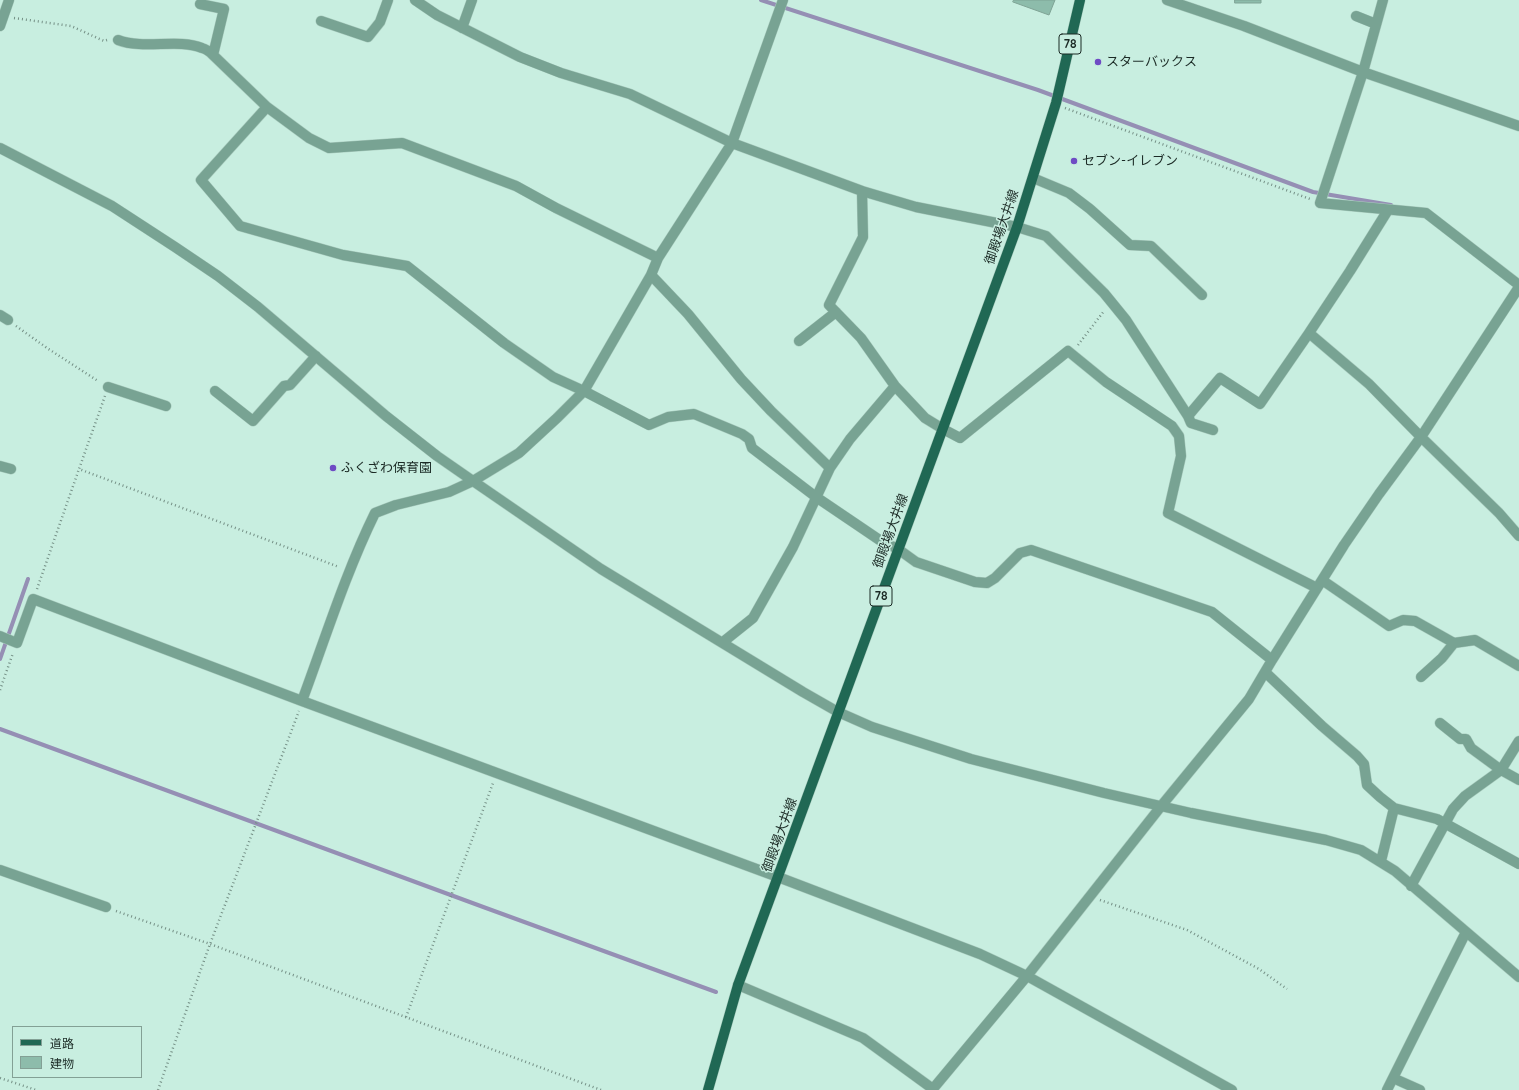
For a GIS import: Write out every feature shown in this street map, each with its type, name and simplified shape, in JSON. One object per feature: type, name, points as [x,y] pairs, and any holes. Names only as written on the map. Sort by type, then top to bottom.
[{"type":"main road","name":"御殿場大井線","points":[[708,1090],[738,985],[1017,227],[1056,103],[1080,0]]},
{"type":"street","points":[[0,26],[9,0]]},
{"type":"street","points":[[321,21],[368,37],[380,22],[388,0]]},
{"type":"street","points":[[415,0],[437,15],[520,57],[561,73],[630,94],[732,142],[862,191],[916,207],[1017,227],[1046,236],[1104,293],[1126,320],[1190,419],[1214,430]]},
{"type":"street","points":[[462,28],[472,0]]},
{"type":"street","points":[[302,702],[350,571],[374,513],[396,505],[449,492],[473,482],[519,453],[558,418],[584,391],[651,275],[658,258],[732,142],[783,0]]},
{"type":"street","points":[[1167,0],[1244,26],[1364,72],[1519,126]]},
{"type":"street","points":[[738,985],[863,1038],[933,1089],[1027,976],[1162,805],[1249,699],[1320,584],[1379,494],[1421,437],[1519,286],[1426,213],[1320,203],[1364,72],[1383,0]]},
{"type":"street","points":[[200,4],[224,9],[213,55]]},
{"type":"street","points":[[1356,16],[1376,24]]},
{"type":"street","points":[[118,40],[128,44],[190,44],[203,48],[213,55],[267,107],[309,138],[329,148],[402,143],[516,186],[556,208],[658,258]]},
{"type":"street","points":[[267,107],[202,180],[240,226],[343,255],[407,266],[504,343],[553,377],[584,391],[649,425],[668,417],[694,414],[742,434],[749,439],[752,448],[816,497],[881,541],[898,549],[916,562],[975,582],[987,583],[995,578],[1020,553],[1031,550],[1212,612],[1272,660]]},
{"type":"street","points":[[0,148],[112,206],[176,247],[218,276],[316,356],[386,416],[473,482],[601,569],[838,712],[872,727],[971,759],[1198,815],[1326,840],[1361,850],[1395,871],[1519,977]]},
{"type":"street","points":[[1033,178],[1069,193],[1090,209],[1130,245],[1150,246],[1202,295]]},
{"type":"street","points":[[862,191],[863,237],[829,305],[861,338],[895,386],[925,418],[960,438],[1068,351],[1106,382],[1172,426],[1179,436],[1181,456],[1168,513],[1320,584],[1389,626],[1404,620],[1415,621],[1454,643],[1475,640],[1519,666]]},
{"type":"street","points":[[1179,436],[1220,378],[1260,404],[1350,271],[1388,210]]},
{"type":"street","points":[[651,275],[688,314],[741,379],[771,411],[830,468]]},
{"type":"street","points":[[799,341],[836,312]]},
{"type":"street","points":[[1309,333],[1369,384],[1499,513],[1519,536]]},
{"type":"street","points":[[215,391],[253,421],[284,386],[290,385],[316,356]]},
{"type":"street","points":[[723,642],[753,618],[793,547],[830,468],[850,439],[895,386]]},
{"type":"street","points":[[108,387],[166,406]]},
{"type":"street","points":[[0,466],[11,469]]},
{"type":"street","points":[[0,636],[17,643],[33,599],[302,702],[778,877],[980,954],[1027,976],[1232,1090]]},
{"type":"street","points":[[1421,677],[1442,658],[1454,643]]},
{"type":"street","points":[[1265,672],[1322,726],[1357,756],[1364,764],[1367,785],[1380,798],[1394,808],[1429,816],[1446,823],[1519,864]]},
{"type":"street","points":[[1440,723],[1460,739],[1466,739],[1471,748],[1501,770],[1519,780]]},
{"type":"street","points":[[1411,886],[1454,809],[1465,796],[1501,770],[1519,741]]},
{"type":"street","points":[[1381,862],[1394,808]]},
{"type":"street","points":[[0,870],[106,907]]},
{"type":"street","points":[[1386,1090],[1466,932]]},
{"type":"street","points":[[1393,1078],[1420,1090]]},
{"type":"path","points":[[4,16],[71,26],[104,40],[118,40]]},
{"type":"path","points":[[1056,103],[1320,203]]},
{"type":"path","points":[[1072,354],[1111,302]]},
{"type":"path","points":[[4,317],[47,348],[108,387],[33,599]]},
{"type":"path","points":[[79,469],[350,571]]},
{"type":"path","points":[[0,690],[17,643]]},
{"type":"path","points":[[158,1090],[210,944],[302,702]]},
{"type":"path","points":[[406,1017],[496,773]]},
{"type":"path","points":[[1090,897],[1187,930],[1259,969],[1287,989]]},
{"type":"path","points":[[106,907],[210,944],[601,1090]]},
{"type":"path","points":[[0,1078],[36,1090]]},
{"type":"building","points":[[1014,0],[1055,0],[1049,15],[1013,2]]},
{"type":"building","points":[[1235,0],[1261,0],[1261,3],[1235,3]]},
{"type":"waterway","points":[[761,0],[1038,90],[1313,192],[1391,205]]},
{"type":"waterway","points":[[0,659],[28,579]]},
{"type":"waterway","points":[[0,729],[716,992]]},
{"type":"place","name":"スターバックス","points":[[1098,62]]},
{"type":"place","name":"セブン-イレブン","points":[[1074,161]]},
{"type":"place","name":"ふくざわ保育園","points":[[333,468]]}]
